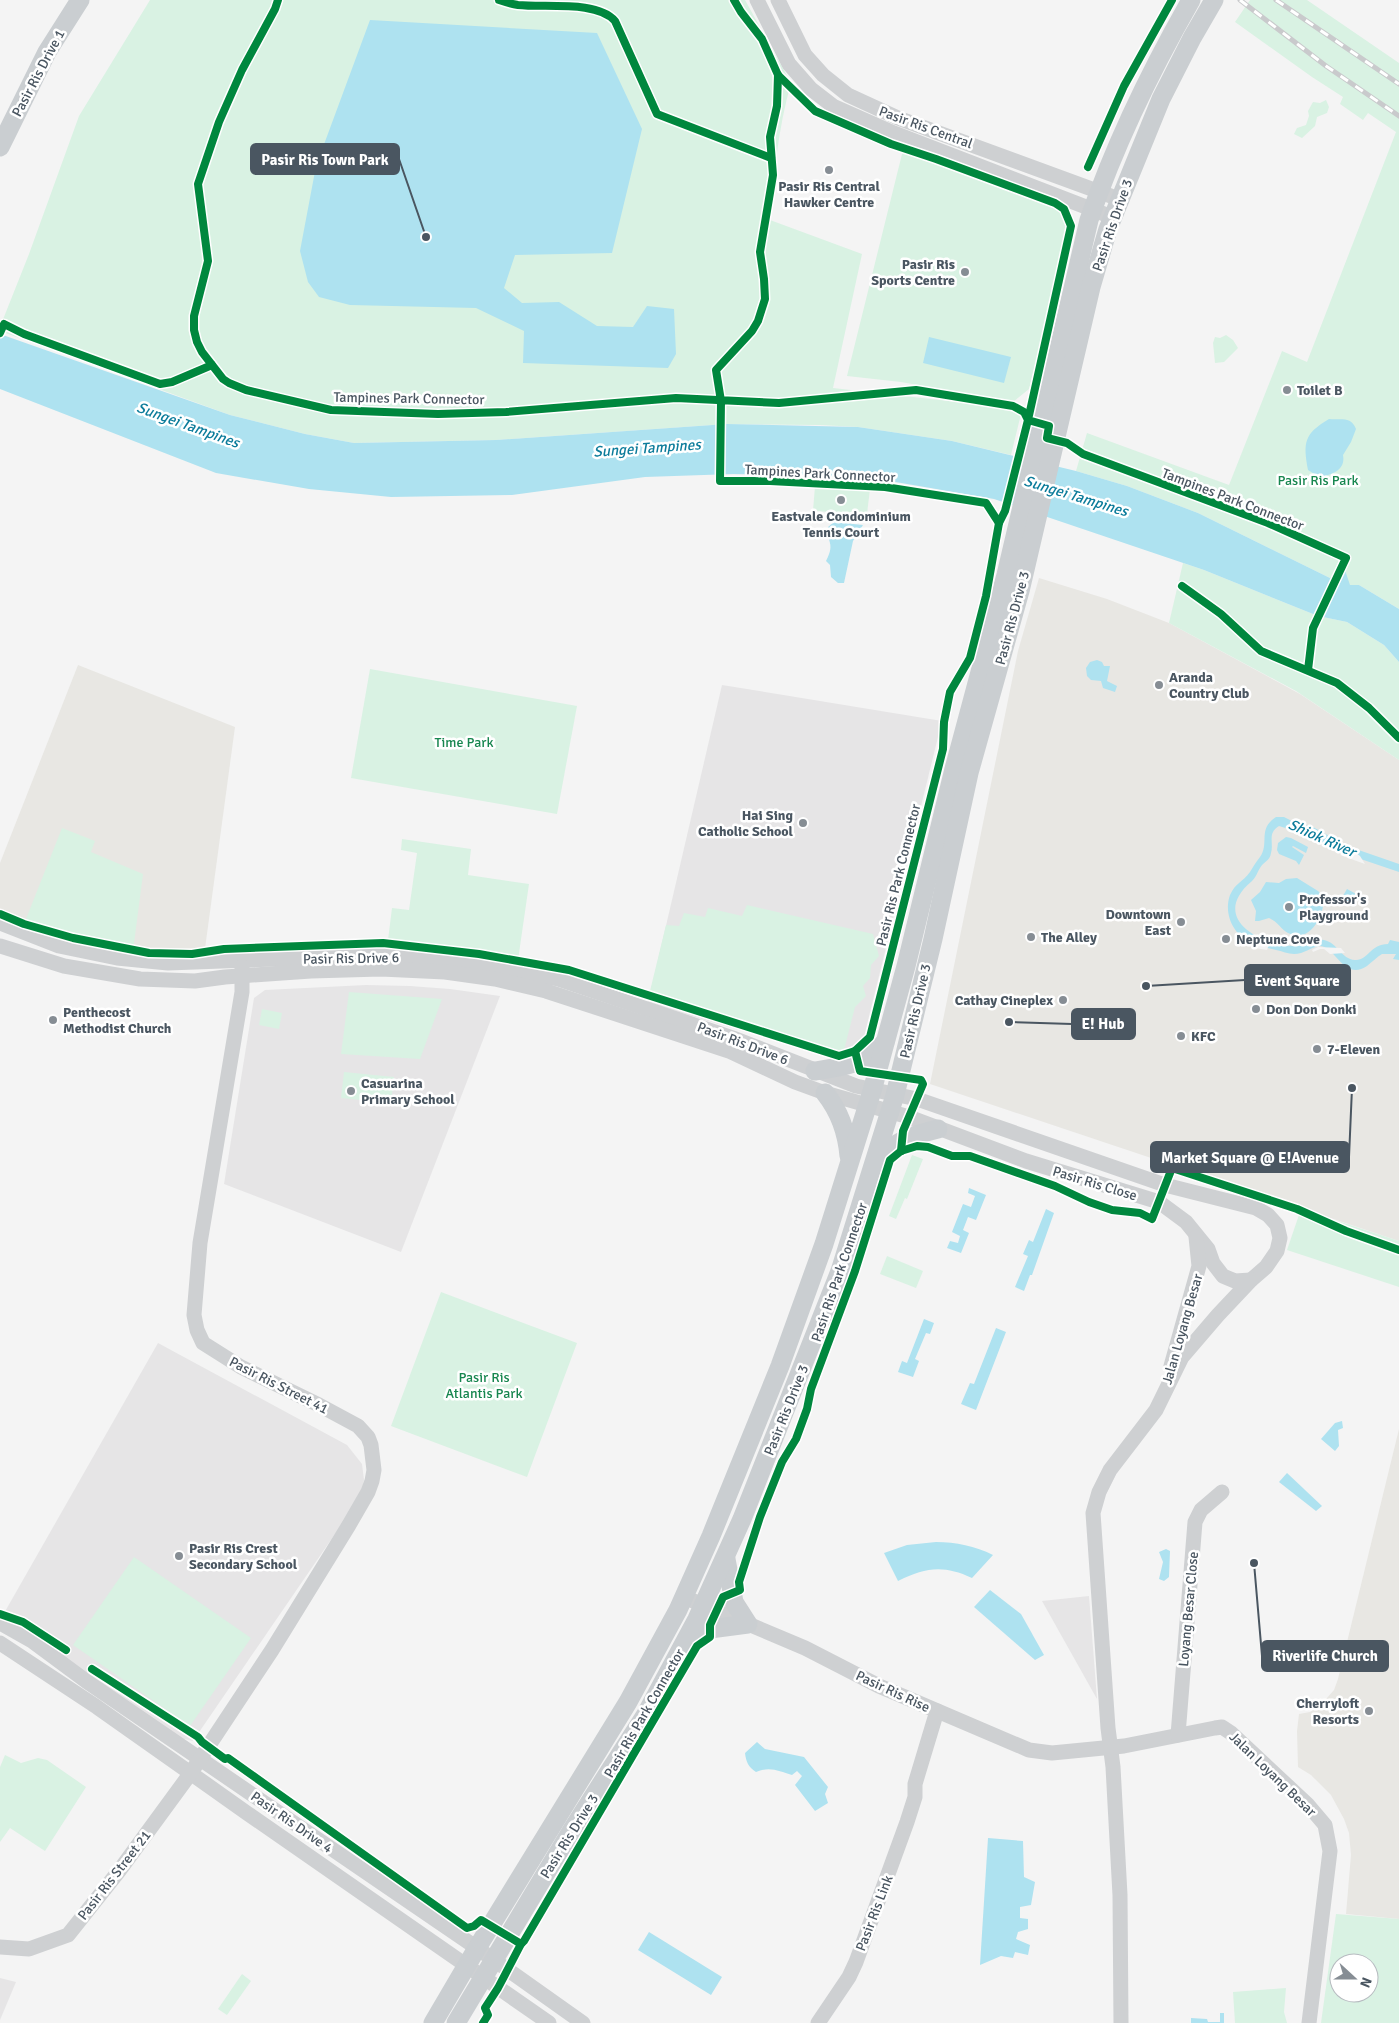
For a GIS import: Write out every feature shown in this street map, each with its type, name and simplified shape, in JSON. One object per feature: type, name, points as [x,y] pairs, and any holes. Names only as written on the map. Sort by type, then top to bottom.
[{"type":"main road","name":"Pasir Ris Drive 1","points":[[0,133],[16,95],[70,0]]},
{"type":"main road","name":"Pasir Ris Drive 1","points":[[0,147],[47,52],[80,0]]},
{"type":"main road","name":"Pasir Ris Drive 3","points":[[433,2023],[628,1702],[684,1597],[711,1536],[780,1366],[824,1244],[870,1098],[954,769],[1006,575],[1032,456],[1093,210],[1099,191],[1143,90],[1191,0]]},
{"type":"main road","name":"Pasir Ris Drive 3","points":[[456,2023],[573,1828],[646,1714],[704,1606],[726,1557],[829,1298],[893,1103],[933,939],[968,773],[1016,608],[1091,287],[1112,217],[1161,99],[1214,0]]},
{"type":"main road","points":[[1032,456],[1043,453],[1051,461]]},
{"type":"main road","points":[[816,1071],[858,1062],[879,1050],[885,1042]]},
{"type":"main road","points":[[825,1093],[834,1104],[844,1127],[848,1141],[850,1162]]},
{"type":"main road","points":[[873,1167],[892,1145],[918,1134],[938,1129]]},
{"type":"main road","points":[[681,1647],[691,1639],[710,1629],[748,1624],[734,1602],[726,1557]]},
{"type":"street","name":"Pasir Ris Central","points":[[757,0],[789,64],[811,89],[833,106],[894,133],[1112,217]]},
{"type":"street","name":"Pasir Ris Central","points":[[778,0],[805,55],[823,75],[848,96],[898,118],[1119,199]]},
{"type":"street","name":"Pasir Ris Drive 6","points":[[0,923],[59,946],[117,958],[242,968],[381,969],[446,972],[495,979],[546,991],[729,1051],[795,1082],[825,1093],[870,1098],[893,1103]]},
{"type":"street","name":"Pasir Ris Drive 6","points":[[0,946],[64,966],[140,979],[195,981],[242,968],[381,954],[442,959],[516,970],[558,979],[715,1032],[816,1071],[870,1098]]},
{"type":"street","name":"Pasir Ris Street 41","points":[[200,1758],[272,1650],[349,1525],[368,1492],[374,1470],[371,1445],[368,1437],[358,1426],[241,1367],[203,1342],[197,1330],[194,1307],[200,1244],[242,992],[242,968]]},
{"type":"street","name":"Pasir Ris Close","points":[[917,1099],[1165,1185],[1256,1208],[1268,1215],[1278,1225],[1280,1238],[1277,1251],[1266,1267],[1251,1280],[1235,1281],[1223,1276],[1213,1263],[1208,1249],[1196,1237],[1186,1222],[1159,1202],[1008,1154],[938,1129],[893,1103],[917,1099]]},
{"type":"street","points":[[1008,1154],[1016,1133]]},
{"type":"street","name":"Jalan Loyang Besar","points":[[1164,1391],[1199,1266],[1196,1237]]},
{"type":"street","name":"Jalan Loyang Besar","points":[[1120,2023],[1120,1895],[1093,1513],[1099,1492],[1110,1470],[1156,1410],[1182,1357],[1251,1280]]},
{"type":"street","points":[[1188,1304],[1193,1312],[1199,1316],[1218,1315]]},
{"type":"street","name":"Loyang Besar Close","points":[[1178,1736],[1196,1522],[1201,1510],[1222,1492]]},
{"type":"street","name":"Pasir Ris Rise","points":[[684,1597],[805,1648],[878,1686],[1028,1750],[1052,1753],[1111,1748]]},
{"type":"street","name":"Pasir Ris Drive 4","points":[[0,1623],[32,1641],[86,1681],[477,1948],[583,2023]]},
{"type":"street","name":"Pasir Ris Drive 4","points":[[0,1643],[97,1707],[190,1774],[550,2023]]},
{"type":"street","name":"Pasir Ris Link","points":[[818,2023],[849,1977],[856,1962],[915,1797],[923,1786],[941,1713]]},
{"type":"street","name":"Jalan Loyang Besar","points":[[1111,1748],[1178,1736],[1202,1729],[1222,1727],[1231,1733],[1308,1805],[1325,1825],[1330,1851],[1309,2023]]},
{"type":"street","name":"Pasir Ris Street 21","points":[[0,1947],[29,1949],[68,1935],[119,1871],[200,1758]]},
{"type":"shaded area","name":"Downtown East","points":[[1039,578],[1107,599],[1169,623],[1300,694],[1399,760],[1399,1241],[930,1084],[1018,651]]},
{"type":"shaded area","points":[[78,665],[235,727],[204,956],[105,951],[0,914],[0,863]]},
{"type":"shaded area","name":"Hai Sing Catholic School","points":[[722,685],[942,721],[857,1065],[648,1003]]},
{"type":"shaded area","name":"Casuarina Primary School","points":[[366,985],[450,989],[500,996],[401,1252],[224,1184],[254,998],[265,990]]},
{"type":"shaded area","name":"Pasir Ris Crest Secondary School","points":[[158,1343],[347,1445],[362,1464],[364,1480],[361,1496],[193,1741],[180,1738],[3,1615]]},
{"type":"shaded area","points":[[1399,1429],[1399,1919],[1346,1914],[1351,1855],[1349,1833],[1331,1795],[1311,1775],[1298,1767],[1297,1731],[1299,1714],[1310,1712],[1320,1706],[1334,1690],[1338,1679]]},
{"type":"shaded area","points":[[1089,1596],[1097,1699],[1042,1601]]},
{"type":"shaded area","points":[[0,1978],[16,1982],[0,2020]]},
{"type":"green space","points":[[150,0],[745,0],[791,83],[780,134],[770,220],[862,254],[833,388],[993,406],[1021,414],[1011,455],[952,441],[858,427],[820,425],[727,424],[496,440],[354,443],[305,434],[230,415],[0,331],[79,116]]},
{"type":"green space","name":"Pasir Ris Park","points":[[1250,0],[1307,0],[1399,63],[1399,609],[1359,585],[1350,585],[1330,578],[1198,513],[1127,486],[1076,471],[1087,433],[1229,485],[1282,351],[1307,362],[1396,132],[1368,113],[1363,120],[1340,104],[1343,97],[1235,22]]},
{"type":"green space","points":[[1326,100],[1329,107],[1327,113],[1317,117],[1315,126],[1302,138],[1294,134],[1297,128],[1306,125],[1309,116],[1308,111],[1313,102],[1320,103]]},
{"type":"green space","name":"Pasir Ris Sports Centre","points":[[903,150],[1056,206],[1066,217],[1068,222],[1067,234],[1029,389],[1013,402],[901,382],[847,376]]},
{"type":"green space","points":[[1226,335],[1233,340],[1238,348],[1224,362],[1215,363],[1213,343],[1215,337],[1220,338]]},
{"type":"green space","name":"Eastvale Condominium Tennis Court","points":[[815,486],[870,489],[867,514],[813,511]]},
{"type":"green space","points":[[1183,563],[1318,616],[1347,622],[1384,645],[1399,662],[1399,760],[1296,691],[1169,623]]},
{"type":"green space","name":"Time Park","points":[[370,669],[577,706],[557,814],[351,778]]},
{"type":"green space","points":[[62,828],[95,841],[91,852],[143,874],[133,951],[24,924]]},
{"type":"green space","points":[[402,839],[471,849],[468,875],[529,884],[518,960],[388,940],[392,908],[409,910],[417,853],[401,850]]},
{"type":"green space","points":[[747,905],[873,934],[879,956],[871,965],[870,978],[863,986],[866,996],[855,1007],[843,1054],[650,991],[666,925],[679,926],[684,913],[705,917],[708,908],[742,916]]},
{"type":"green space","points":[[349,992],[442,999],[420,1059],[341,1054]]},
{"type":"green space","points":[[262,1009],[282,1013],[279,1029],[259,1025]]},
{"type":"green space","points":[[344,1072],[394,1077],[391,1103],[341,1098]]},
{"type":"green space","points":[[912,1155],[923,1159],[907,1199],[905,1198],[896,1219],[889,1216]]},
{"type":"green space","points":[[1301,1209],[1399,1241],[1399,1287],[1287,1250]]},
{"type":"green space","points":[[887,1256],[923,1271],[916,1288],[880,1274]]},
{"type":"green space","name":"Pasir Ris Atlantis Park","points":[[441,1292],[577,1343],[527,1477],[391,1426]]},
{"type":"green space","points":[[134,1557],[251,1638],[190,1726],[73,1645]]},
{"type":"green space","points":[[5,1755],[21,1763],[38,1758],[47,1760],[86,1787],[45,1851],[10,1828],[0,1842],[0,1767]]},
{"type":"green space","points":[[1336,1914],[1399,1919],[1399,2023],[1321,2023],[1329,1965],[1329,2003],[1379,2003],[1379,1953],[1331,1953]]},
{"type":"green space","points":[[242,1974],[251,1981],[227,2015],[218,2009]]},
{"type":"green space","points":[[1286,1988],[1284,2012],[1287,2023],[1235,2023],[1233,1992]]},
{"type":"water","points":[[370,20],[597,33],[642,129],[612,253],[515,255],[504,288],[522,303],[559,302],[597,326],[633,327],[647,306],[674,309],[676,354],[668,368],[523,363],[524,331],[476,308],[350,305],[319,297],[308,282],[300,251],[316,166]]},
{"type":"water","name":"Sungei Tampines","points":[[0,334],[230,415],[305,434],[354,443],[496,440],[727,424],[858,427],[952,441],[1076,471],[1127,486],[1198,513],[1330,578],[1345,570],[1350,585],[1359,585],[1399,609],[1399,662],[1384,645],[1347,622],[1318,616],[1204,570],[994,499],[884,480],[803,475],[733,474],[645,477],[512,495],[391,497],[309,489],[216,473],[0,389]]},
{"type":"water","points":[[929,337],[1011,357],[1004,383],[923,363]]},
{"type":"water","points":[[1329,419],[1349,420],[1356,429],[1343,455],[1340,468],[1329,475],[1319,477],[1308,470],[1307,440],[1314,429]]},
{"type":"water","points":[[834,522],[863,525],[853,541],[844,583],[838,583],[831,577],[830,565],[826,561],[830,550],[828,527]]},
{"type":"water","points":[[1097,660],[1102,662],[1104,666],[1110,666],[1107,681],[1117,686],[1115,692],[1103,688],[1101,681],[1091,680],[1087,676],[1086,668],[1090,662]]},
{"type":"water","name":"Shiok River","points":[[1276,817],[1284,817],[1296,823],[1313,827],[1347,846],[1399,864],[1399,872],[1337,851],[1311,836],[1279,826],[1272,835],[1272,849],[1269,858],[1240,894],[1235,906],[1237,917],[1244,927],[1267,940],[1281,944],[1299,946],[1316,940],[1324,940],[1333,944],[1346,957],[1355,960],[1363,958],[1377,947],[1388,944],[1390,940],[1399,942],[1399,960],[1393,959],[1396,954],[1382,954],[1359,970],[1352,969],[1340,962],[1325,947],[1319,946],[1301,953],[1290,954],[1262,947],[1247,941],[1241,936],[1229,917],[1228,902],[1230,895],[1263,852],[1265,831],[1270,822]]},
{"type":"water","points":[[1286,837],[1308,847],[1306,853],[1292,847],[1304,855],[1299,865],[1296,861],[1279,854],[1277,850],[1278,843]]},
{"type":"water","name":"Professor's Playground","points":[[1297,878],[1324,897],[1322,912],[1315,926],[1303,935],[1296,935],[1288,933],[1269,918],[1255,921],[1256,911],[1251,900],[1260,892],[1266,882],[1279,883],[1286,879]]},
{"type":"water","points":[[1347,889],[1358,895],[1352,906],[1341,899]]},
{"type":"water","points":[[969,1188],[986,1195],[976,1220],[968,1217],[963,1230],[969,1233],[961,1253],[947,1248],[950,1241],[958,1243],[960,1236],[952,1232],[963,1204],[971,1207],[975,1196],[968,1193]]},
{"type":"water","points":[[1046,1209],[1054,1213],[1032,1275],[1030,1275],[1024,1291],[1015,1287],[1028,1256],[1023,1254],[1029,1240],[1033,1242]]},
{"type":"water","points":[[924,1319],[934,1323],[930,1334],[926,1333],[915,1359],[919,1361],[913,1377],[898,1372],[902,1361],[907,1363]]},
{"type":"water","points":[[996,1328],[1006,1332],[976,1410],[961,1404],[970,1383],[974,1384]]},
{"type":"water","points":[[1342,1421],[1343,1428],[1338,1430],[1339,1446],[1335,1451],[1321,1439],[1335,1423]]},
{"type":"water","points":[[1287,1473],[1322,1506],[1316,1511],[1279,1482]]},
{"type":"water","points":[[936,1542],[965,1545],[993,1555],[972,1578],[953,1571],[935,1569],[926,1570],[898,1581],[884,1553],[907,1545]]},
{"type":"water","points":[[1166,1549],[1170,1551],[1169,1577],[1164,1581],[1159,1579],[1163,1562],[1159,1552]]},
{"type":"water","points":[[990,1590],[1021,1614],[1044,1655],[1035,1660],[974,1607]]},
{"type":"water","points":[[757,1742],[765,1749],[804,1757],[828,1787],[825,1794],[828,1803],[815,1811],[795,1785],[802,1776],[797,1771],[792,1775],[774,1770],[766,1769],[756,1772],[753,1770],[748,1764],[745,1753]]},
{"type":"water","points":[[988,1838],[1023,1841],[1024,1877],[1035,1882],[1031,1905],[1020,1907],[1020,1918],[1028,1919],[1028,1929],[1018,1932],[1016,1939],[1030,1945],[1028,1955],[1015,1952],[1013,1958],[1001,1956],[980,1965]]},
{"type":"water","points":[[649,1932],[722,1977],[711,1995],[638,1950]]},
{"type":"water","points":[[1220,2013],[1224,2013],[1224,2023],[1191,2023],[1191,2018],[1207,2019],[1208,2022],[1220,2022]]},
{"type":"pier","points":[[1344,852],[1356,853],[1365,864],[1340,855]]},
{"type":"pier","points":[[1260,935],[1271,938],[1267,950],[1255,948]]},
{"type":"pier","points":[[1318,947],[1341,948],[1345,953],[1330,954],[1324,949],[1313,952],[1312,950]]},
{"type":"railway","points":[[1240,0],[1326,66],[1399,116]]},
{"type":"railway","points":[[1276,0],[1399,84]]},
{"type":"cycle path","name":"Tampines Park Connector","points":[[278,0],[242,70],[219,122],[198,184],[208,261],[194,316],[194,330],[202,352],[223,379],[246,390],[331,410],[438,414],[506,412],[676,398],[779,403],[916,390],[1013,406],[1024,412],[1028,420],[1005,511],[999,523],[986,503],[885,487],[770,481],[720,481],[721,401],[716,370],[752,331],[758,321],[765,299],[760,252],[773,175],[770,137],[777,106],[778,75]]},
{"type":"cycle path","points":[[499,0],[510,4],[529,6],[570,6],[596,10],[607,14],[615,21],[657,114],[771,158]]},
{"type":"cycle path","name":"Tampines Park Connector","points":[[734,0],[762,39],[778,75],[815,111],[891,144],[1055,203],[1064,209],[1071,226],[1028,420],[1049,426],[1047,438],[1067,443],[1083,454],[1268,523],[1346,558],[1313,628],[1308,670]]},
{"type":"cycle path","points":[[1088,167],[1124,86],[1172,0]]},
{"type":"cycle path","points":[[0,333],[4,324],[24,334],[160,384],[172,382],[212,365]]},
{"type":"cycle path","name":"Pasir Ris Park Connector","points":[[901,1151],[903,1131],[923,1084],[921,1080],[860,1071],[855,1051],[870,1037],[943,749],[944,722],[950,692],[970,658],[986,596],[999,523]]},
{"type":"cycle path","points":[[1182,586],[1221,614],[1261,651],[1337,683],[1369,708],[1399,738]]},
{"type":"cycle path","points":[[0,914],[24,924],[73,938],[149,953],[192,954],[224,949],[383,943],[479,954],[569,970],[839,1056],[855,1051]]},
{"type":"cycle path","name":"Pasir Ris Park Connector","points":[[483,2023],[488,2015],[485,2008],[498,1988],[521,1944],[697,1646],[710,1637],[710,1625],[723,1597],[740,1590],[739,1582],[760,1517],[782,1462],[796,1439],[807,1409],[811,1389],[855,1271],[890,1160],[901,1151],[917,1146],[928,1147],[952,1156],[970,1156],[1055,1186],[1089,1202],[1112,1210],[1140,1213],[1152,1219],[1172,1168],[1297,1209],[1346,1231],[1399,1250]]},
{"type":"cycle path","points":[[0,1614],[23,1622],[66,1650]]},
{"type":"cycle path","points":[[92,1669],[198,1737],[225,1759],[228,1758],[467,1928],[474,1926],[481,1920],[521,1944]]},
{"type":"place","name":"Pasir Ris Central Hawker Centre","points":[[829,170]]},
{"type":"place","name":"Pasir Ris Town Park","points":[[426,237]]},
{"type":"place","name":"Pasir Ris Sports Centre","points":[[965,272]]},
{"type":"place","name":"Toilet B","points":[[1287,390]]},
{"type":"place","name":"Eastvale Condominium Tennis Court","points":[[841,500]]},
{"type":"place","name":"Aranda Country Club","points":[[1159,685]]},
{"type":"place","name":"Hai Sing Catholic School","points":[[803,823]]},
{"type":"place","name":"Professor's Playground","points":[[1289,907]]},
{"type":"place","name":"Downtown East","points":[[1181,922]]},
{"type":"place","name":"The Alley","points":[[1031,937]]},
{"type":"place","name":"Neptune Cove","points":[[1226,939]]},
{"type":"place","name":"Event Square","points":[[1146,986]]},
{"type":"place","name":"Cathay Cineplex","points":[[1063,1000]]},
{"type":"place","name":"Don Don Donki","points":[[1256,1009]]},
{"type":"place","name":"Penthecost Methodist Church","points":[[53,1020]]},
{"type":"place","name":"E! Hub","points":[[1009,1022]]},
{"type":"place","name":"KFC","points":[[1181,1036]]},
{"type":"place","name":"7-Eleven","points":[[1317,1049]]},
{"type":"place","name":"Market Square @ E!Avenue","points":[[1352,1088]]},
{"type":"place","name":"Casuarina Primary School","points":[[351,1091]]},
{"type":"place","name":"Pasir Ris Crest Secondary School","points":[[179,1556]]},
{"type":"place","name":"Riverlife Church","points":[[1254,1563]]},
{"type":"place","name":"Cherryloft Resorts","points":[[1369,1711]]}]
